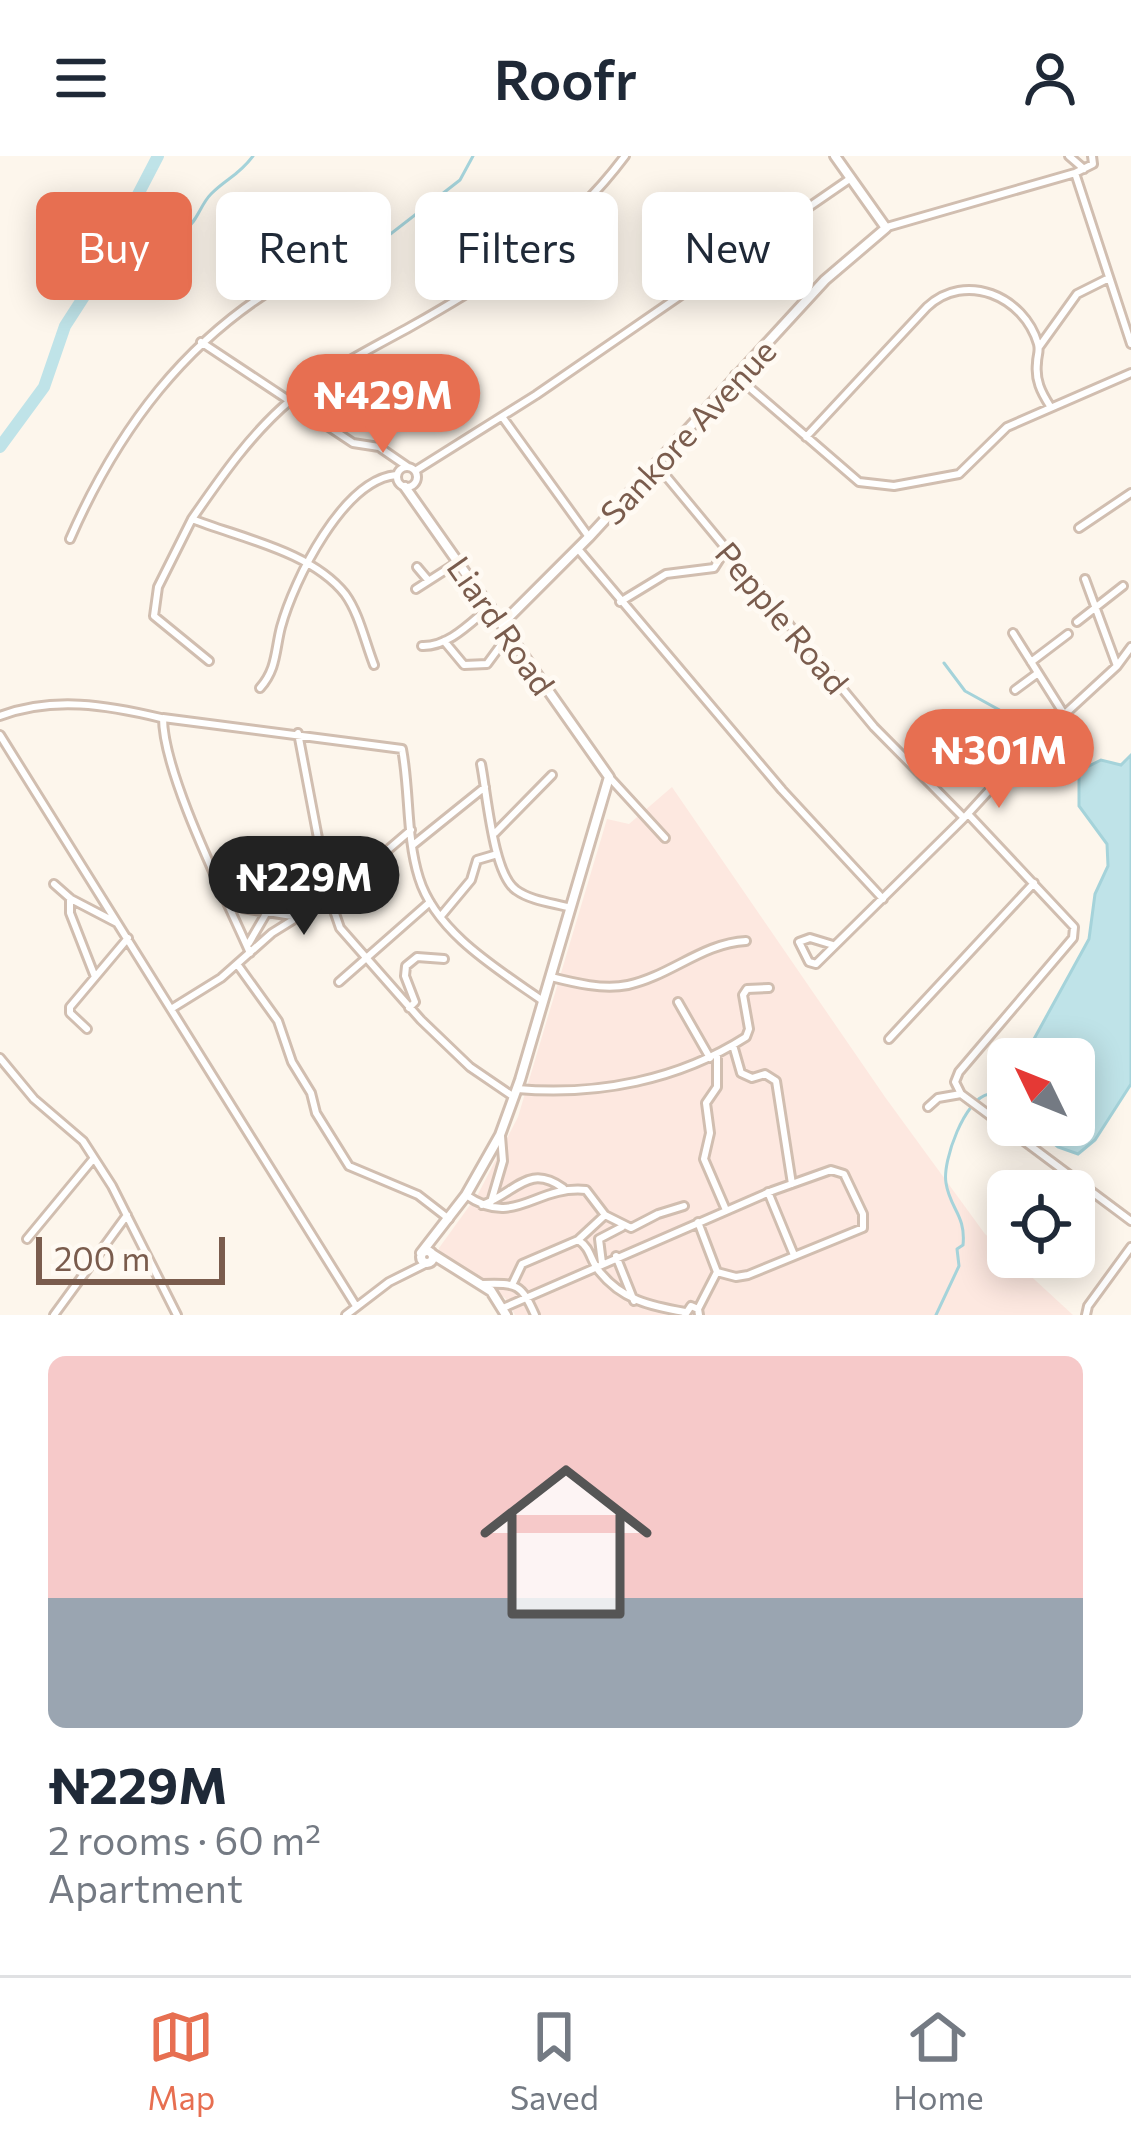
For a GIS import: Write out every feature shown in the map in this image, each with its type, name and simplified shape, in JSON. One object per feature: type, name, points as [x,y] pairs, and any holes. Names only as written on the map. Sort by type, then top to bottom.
[{"type":"street","points":[[208,662],[154,616],[158,586],[192,519],[226,469],[290,400],[542,245],[578,213],[625,156]]},
{"type":"street","points":[[835,156],[886,228]]},
{"type":"street","points":[[1069,156],[1084,169],[1093,164],[1092,156]]},
{"type":"street","name":"Sankore Avenue","points":[[503,622],[589,537],[825,280],[886,228],[1084,169]]},
{"type":"street","points":[[1075,173],[1131,344]]},
{"type":"street","points":[[260,688],[273,670],[280,630],[308,563],[357,495],[382,477],[405,471],[503,417],[851,178]]},
{"type":"street","points":[[1050,406],[1038,387],[1040,347],[1077,294],[1109,278]]},
{"type":"street","points":[[806,437],[916,319],[951,290],[986,292],[1008,301],[1040,347]]},
{"type":"street","points":[[70,539],[95,481],[153,394],[201,342],[252,300]]},
{"type":"street","points":[[201,342],[353,442],[379,447],[397,459],[414,484],[405,487],[397,482],[405,471]]},
{"type":"street","points":[[735,375],[859,482],[878,486],[959,474],[1007,427],[1131,373]]},
{"type":"street","points":[[503,417],[589,537]]},
{"type":"street","name":"Pepple Road","points":[[655,464],[874,727],[1074,927],[1072,938],[959,1072],[956,1082],[961,1094]]},
{"type":"street","name":"Liard Road","points":[[405,487],[609,777]]},
{"type":"street","points":[[1079,528],[1131,493]]},
{"type":"street","points":[[192,519],[308,563],[344,593],[374,664]]},
{"type":"street","points":[[577,549],[782,790],[883,899]]},
{"type":"street","points":[[620,602],[666,574],[714,568],[726,549]]},
{"type":"street","points":[[416,589],[458,562]]},
{"type":"street","points":[[417,567],[428,580]]},
{"type":"street","points":[[1085,579],[1117,666]]},
{"type":"street","points":[[1077,622],[1124,586]]},
{"type":"street","points":[[422,646],[444,641],[491,606]]},
{"type":"street","points":[[1013,633],[1064,714]]},
{"type":"street","points":[[444,641],[464,665],[476,666],[487,664],[509,634]]},
{"type":"street","points":[[1031,662],[1068,634]]},
{"type":"street","points":[[833,945],[810,938],[799,942],[809,962],[816,964],[1131,647]]},
{"type":"street","points":[[1015,690],[1038,673]]},
{"type":"street","points":[[0,716],[52,703],[401,749],[419,878],[430,902],[492,965],[543,1001]]},
{"type":"street","points":[[163,718],[162,734],[176,773],[249,949]]},
{"type":"street","points":[[298,733],[329,896],[340,928],[364,960],[470,1066],[516,1093],[632,1083],[676,1074],[746,1037],[744,992],[752,987],[769,988]]},
{"type":"street","points":[[0,735],[356,1306]]},
{"type":"street","points":[[481,764],[496,855],[515,890],[571,908]]},
{"type":"street","points":[[495,833],[552,775]]},
{"type":"street","points":[[609,777],[665,838]]},
{"type":"street","points":[[346,1315],[427,1257],[436,1234],[466,1195],[500,1135],[609,777]]},
{"type":"street","points":[[413,845],[485,787]]},
{"type":"street","points":[[249,949],[329,896],[411,830]]},
{"type":"street","points":[[441,916],[471,880],[477,860],[496,855]]},
{"type":"street","points":[[889,1039],[1034,883]]},
{"type":"street","points":[[54,884],[120,925]]},
{"type":"street","points":[[70,898],[70,913],[95,976]]},
{"type":"street","points":[[339,982],[430,902]]},
{"type":"street","points":[[284,903],[295,915]]},
{"type":"street","points":[[242,908],[295,915]]},
{"type":"street","points":[[171,1009],[237,964],[269,908]]},
{"type":"street","points":[[87,1030],[69,1010],[128,938]]},
{"type":"street","points":[[551,977],[625,986],[651,979],[717,946],[746,941]]},
{"type":"street","points":[[410,1008],[415,1002],[406,966],[417,957],[444,959]]},
{"type":"street","points":[[237,964],[278,1021],[316,1113],[350,1166],[418,1195],[449,1219]]},
{"type":"street","points":[[678,1002],[714,1055],[717,1087],[706,1102],[710,1133],[704,1159],[726,1210]]},
{"type":"street","points":[[734,1045],[741,1073],[752,1078],[766,1074],[776,1081],[792,1184]]},
{"type":"street","points":[[0,1058],[34,1099],[76,1132],[94,1158],[177,1315]]},
{"type":"street","points":[[928,1107],[938,1098],[961,1094],[1131,1221]]},
{"type":"street","points":[[491,1202],[503,1161],[500,1135]]},
{"type":"street","points":[[26,1240],[94,1158]]},
{"type":"street","points":[[427,1257],[482,1284],[505,1311],[616,1256],[768,1192],[838,1170],[844,1174],[863,1228],[736,1277],[717,1272]]},
{"type":"street","points":[[482,1205],[536,1175],[563,1188]]},
{"type":"street","points":[[466,1195],[505,1210],[563,1188],[586,1190],[604,1215],[631,1228],[684,1206]]},
{"type":"street","points":[[768,1192],[794,1255]]},
{"type":"street","points":[[54,1315],[127,1215]]},
{"type":"street","points":[[512,1285],[523,1264],[578,1240],[604,1215]]},
{"type":"street","points":[[578,1240],[614,1287],[634,1301],[685,1314],[691,1306],[698,1312],[717,1272],[698,1222]]},
{"type":"street","points":[[598,1265],[598,1239],[626,1226]]},
{"type":"street","points":[[1086,1315],[1131,1247]]},
{"type":"street","points":[[616,1256],[634,1301]]},
{"type":"street","points":[[482,1284],[512,1285],[528,1296],[535,1315]]},
{"type":"shaded area","points":[[672,787],[885,1097],[987,1236],[987,1278],[1033,1278],[1073,1315],[515,1315],[505,1298],[440,1256],[439,1248],[478,1194],[518,1117],[607,819],[629,824]]},
{"type":"water","points":[[1131,755],[1131,1084],[1095,1140],[1095,1038],[1035,1038],[1089,939],[1095,894],[1108,866],[1107,844],[1079,806],[1079,771],[1101,760],[1121,765]]},
{"type":"water","points":[[1057,1146],[1088,1146],[1078,1154]]},
{"type":"waterway","points":[[0,447],[44,387],[65,326],[94,281],[97,257],[158,156]]},
{"type":"waterway","points":[[192,224],[211,194],[253,156]]},
{"type":"waterway","points":[[391,234],[460,180],[473,156]]},
{"type":"waterway","points":[[944,663],[965,691],[1034,729]]},
{"type":"waterway","points":[[1049,738],[1081,773]]},
{"type":"waterway","points":[[936,1315],[959,1266],[957,1249],[963,1245],[962,1226],[946,1183],[952,1146],[964,1118],[987,1095]]}]
